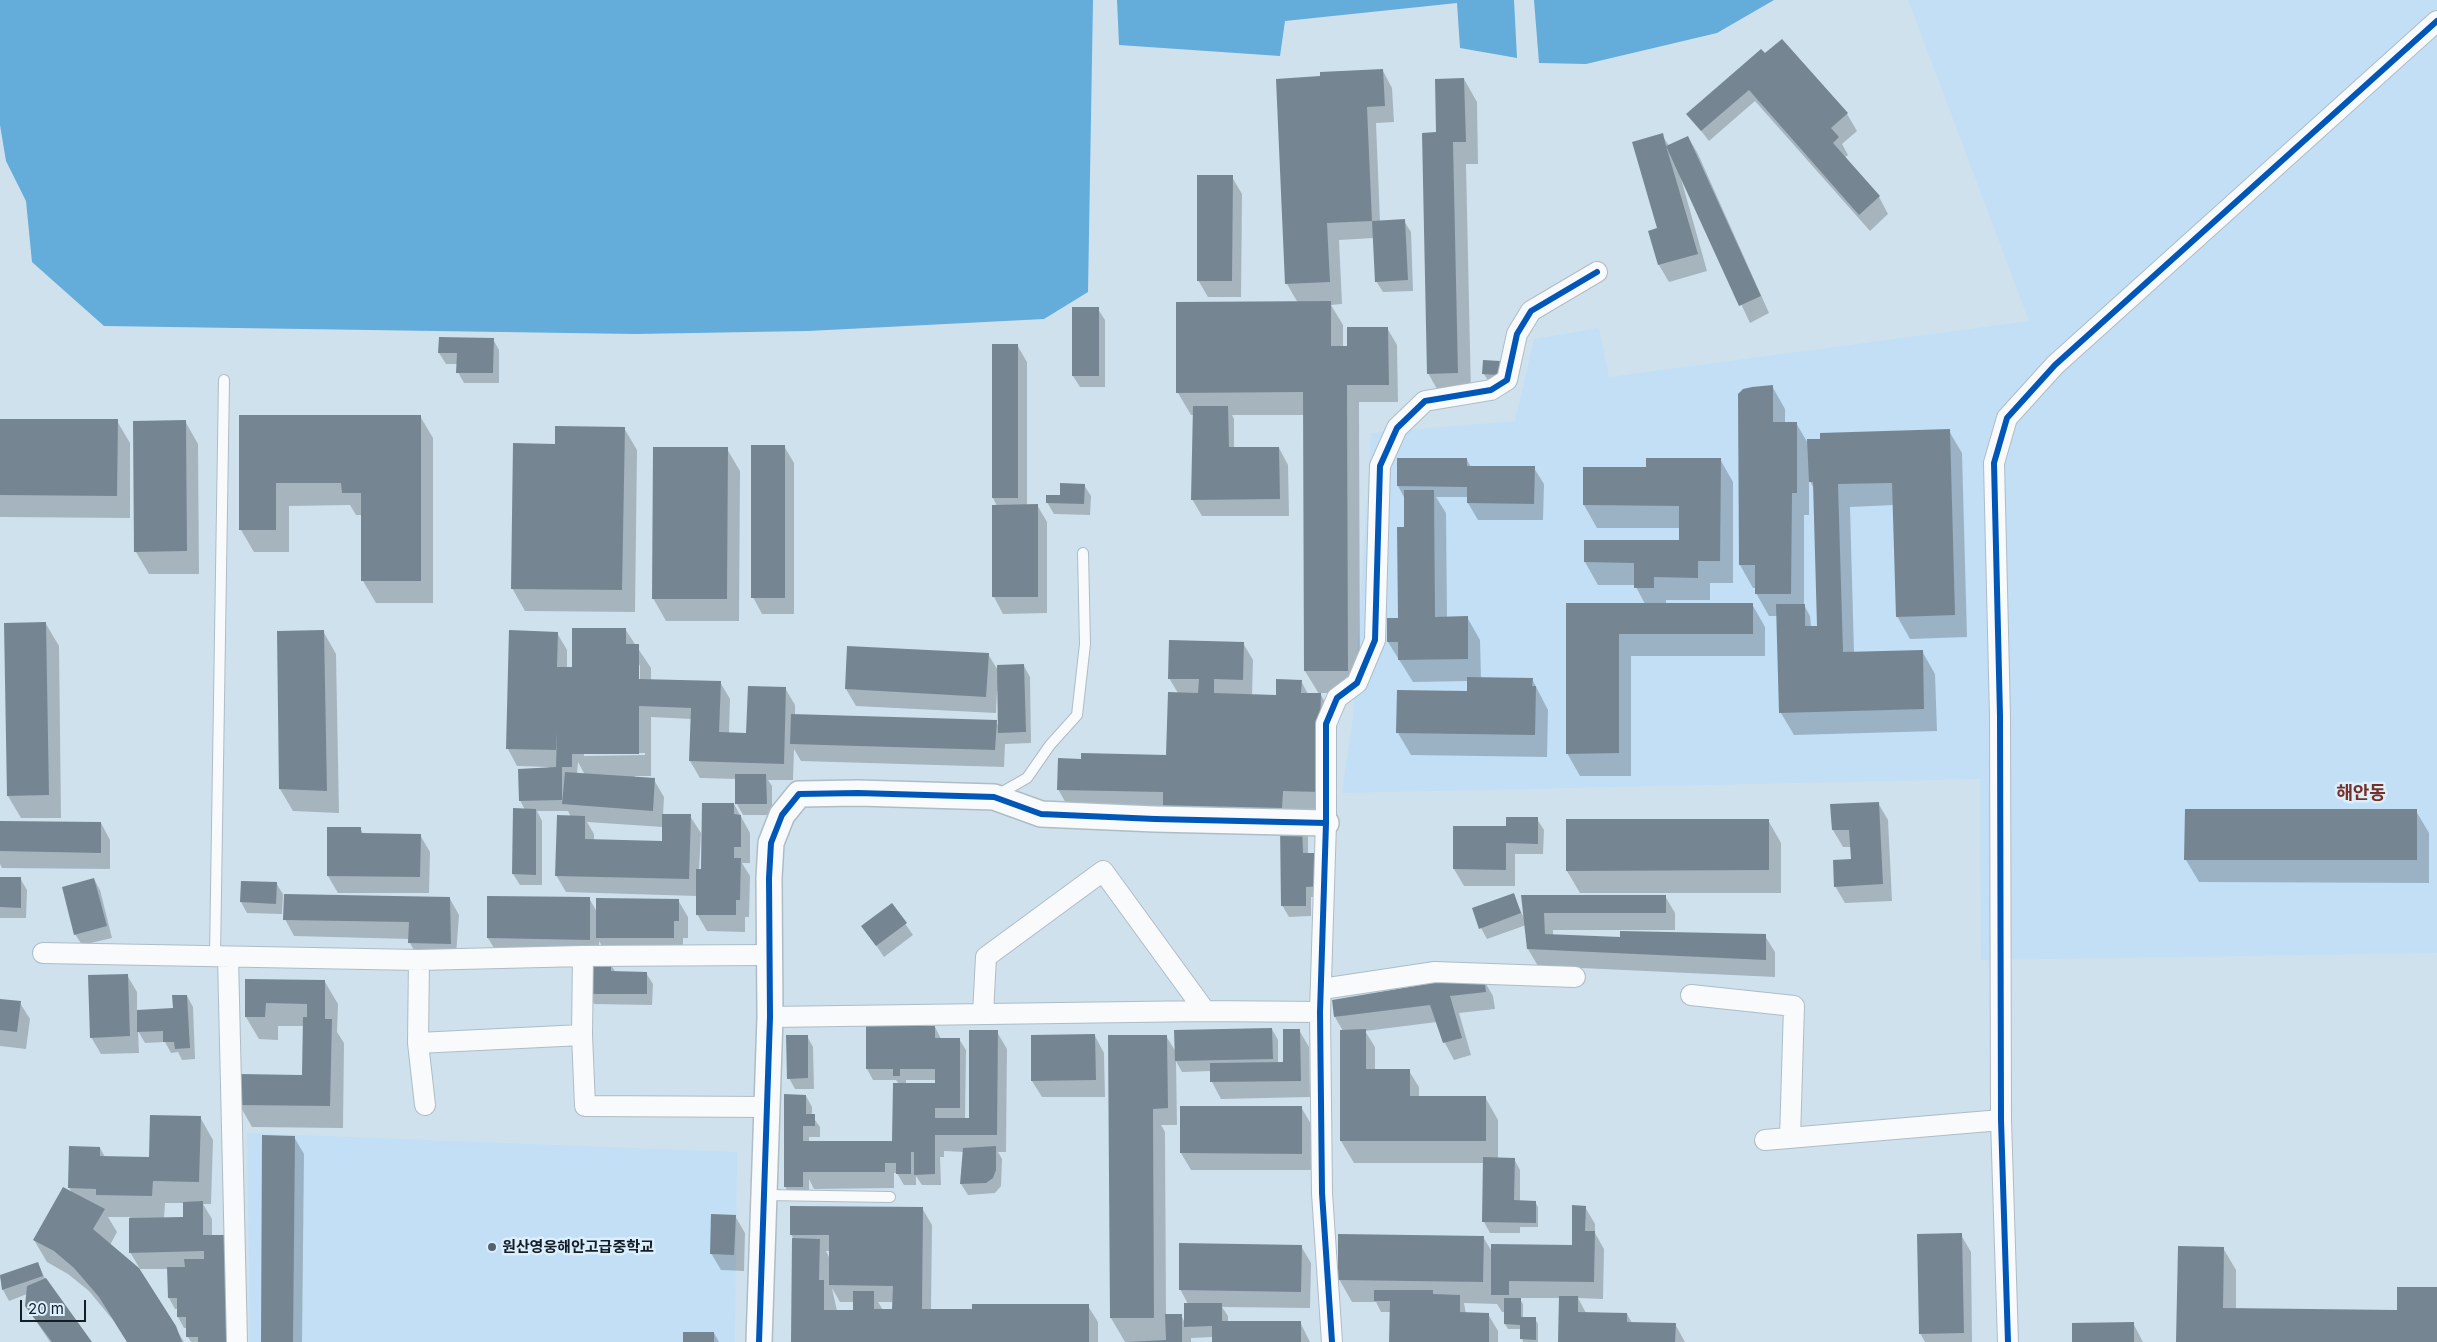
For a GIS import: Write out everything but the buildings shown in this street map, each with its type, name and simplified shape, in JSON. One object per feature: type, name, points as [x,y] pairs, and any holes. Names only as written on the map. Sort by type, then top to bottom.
[{"type":"street","points":[[2008,1342],[2002,1120],[2000,716],[1994,463],[2008,418],[2055,365],[2437,21]]},
{"type":"street","points":[[1332,1342],[1322,1193],[1320,1012],[1326,823],[1326,724],[1338,698],[1357,683],[1375,640],[1380,466],[1397,428],[1425,401],[1491,390],[1507,380],[1517,334],[1531,312],[1596,272]]},
{"type":"street","points":[[759,1342],[770,1017],[768,955],[771,843],[782,816],[799,794],[858,793],[994,797],[1041,814],[1326,823]]},
{"type":"street","points":[[983,1014],[986,958],[1103,872],[1205,1011]]},
{"type":"street","points":[[42,953],[419,960],[583,956],[768,955]]},
{"type":"street","points":[[583,956],[582,1035],[584,1106],[767,1107]]},
{"type":"street","points":[[221,957],[237,1342]]},
{"type":"street","points":[[419,960],[418,1043],[425,1105]]},
{"type":"street","points":[[1322,989],[1435,972],[1575,977]]},
{"type":"street","points":[[1692,995],[1794,1006],[1790,1138]]},
{"type":"street","points":[[770,1017],[1205,1011],[1320,1012]]},
{"type":"street","points":[[418,1043],[582,1035]]},
{"type":"street","points":[[1765,1140],[2002,1120]]},
{"type":"lane","points":[[221,957],[224,380]]},
{"type":"lane","points":[[994,797],[1027,778],[1050,745],[1077,715],[1085,644],[1083,553]]},
{"type":"lane","points":[[764,1195],[890,1197]]},
{"type":"shaded area","points":[[1908,0],[2437,0],[2437,953],[1981,960],[1980,779],[1342,793],[1353,716],[1371,433],[1515,421],[1534,339],[1599,328],[1609,377],[2029,321]]},
{"type":"shaded area","name":"원산영웅해안고급중학교","points":[[247,1133],[737,1152],[735,1342],[250,1342]]},
{"type":"water","points":[[0,0],[1093,0],[1088,292],[1044,319],[808,331],[635,334],[104,326],[32,262],[26,201],[6,161],[0,125]]},
{"type":"water","points":[[1117,0],[1514,0],[1517,58],[1460,48],[1457,3],[1285,21],[1280,56],[1119,45]]},
{"type":"water","points":[[1534,0],[1774,0],[1717,33],[1586,64],[1539,63]]},
{"type":"cycle path","points":[[2008,1342],[2001,1120],[2000,716],[1994,463],[2007,418],[2055,365],[2437,21]]},
{"type":"cycle path","points":[[1332,1342],[1322,1193],[1320,1012],[1326,823],[1326,724],[1337,698],[1357,683],[1375,640],[1380,466],[1397,428],[1425,401],[1491,390],[1507,380],[1517,334],[1531,311],[1597,272]]},
{"type":"cycle path","points":[[759,1342],[770,1017],[769,878],[771,843],[782,815],[799,794],[858,793],[994,797],[1041,814],[1326,823]]},
{"type":"place","name":"원산영웅해안고급중학교","points":[[492,1247]]},
{"type":"district","name":"해안동","points":[[2361,794]]}]
